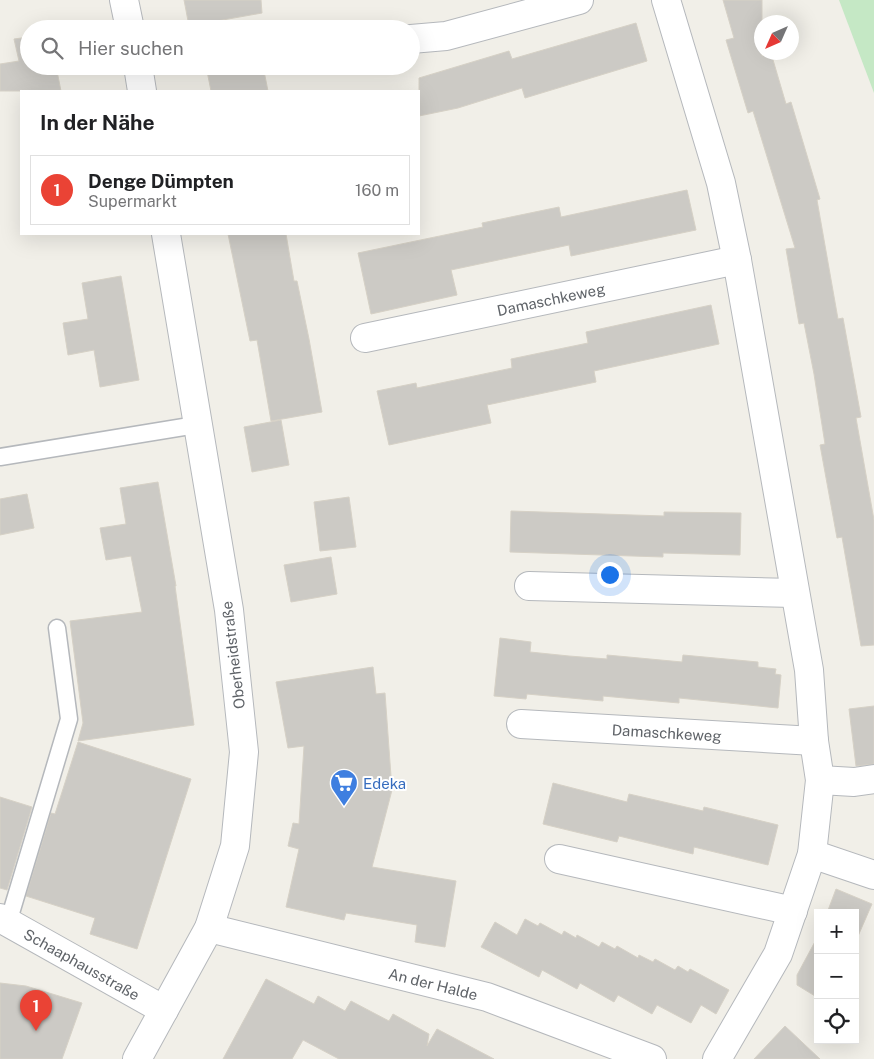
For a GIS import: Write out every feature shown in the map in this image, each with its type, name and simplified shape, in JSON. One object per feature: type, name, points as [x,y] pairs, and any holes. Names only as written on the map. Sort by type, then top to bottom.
[{"type":"street","points":[[124,0],[128,20]]},
{"type":"street","points":[[420,38],[446,36],[579,0]]},
{"type":"street","points":[[666,0],[720,183],[736,260],[809,670],[814,741],[820,780],[812,854],[778,954],[717,1059]]},
{"type":"street","points":[[139,75],[142,90]]},
{"type":"street","name":"Oberheidstraße","points":[[137,1059],[209,928],[235,846],[244,752],[228,610],[166,235]]},
{"type":"street","name":"Damaschkeweg","points":[[365,338],[736,260]]},
{"type":"street","points":[[529,586],[794,593]]},
{"type":"street","name":"Damaschkeweg","points":[[521,724],[814,741]]},
{"type":"street","points":[[820,780],[854,782],[874,780]]},
{"type":"street","points":[[812,854],[874,875]]},
{"type":"street","points":[[559,859],[793,911]]},
{"type":"street","name":"Schaaphausstraße","points":[[4,920],[164,1010]]},
{"type":"street","name":"An der Halde","points":[[209,928],[487,997],[650,1059]]},
{"type":"lane","points":[[0,457],[196,425]]},
{"type":"lane","points":[[4,920],[69,719],[57,628]]},
{"type":"green space","points":[[839,0],[874,0],[874,93]]},
{"type":"building","points":[[184,0],[261,0],[262,13],[223,20],[188,20]]},
{"type":"building","points":[[723,0],[762,0],[762,15],[754,15],[754,60],[773,60],[786,104],[791,102],[820,199],[817,200],[838,319],[843,318],[861,417],[856,418],[874,520],[874,645],[861,646],[842,537],[837,538],[820,445],[825,444],[814,374],[804,323],[799,324],[786,249],[795,248],[753,111],[748,113],[726,40],[734,38]]},
{"type":"building","points":[[636,23],[647,61],[525,98],[522,88],[458,108],[420,116],[419,78],[509,51],[512,59]]},
{"type":"building","points":[[20,38],[20,75],[58,75],[61,90],[0,91],[0,64],[19,61],[14,39]]},
{"type":"building","points":[[208,75],[265,75],[268,90],[211,90]]},
{"type":"building","points":[[687,190],[696,230],[571,256],[569,245],[451,270],[457,295],[371,314],[358,253],[483,227],[482,223],[559,207],[561,217]]},
{"type":"building","points":[[228,235],[286,235],[294,281],[297,281],[309,339],[322,412],[271,421],[257,340],[250,341]]},
{"type":"building","points":[[121,276],[139,380],[100,387],[94,350],[68,355],[63,323],[88,319],[82,283]]},
{"type":"building","points":[[711,305],[719,344],[594,371],[596,382],[487,405],[491,423],[389,445],[377,391],[416,383],[417,388],[512,368],[511,359],[588,343],[586,332]]},
{"type":"building","points":[[281,420],[289,465],[252,472],[244,427]]},
{"type":"building","points":[[158,482],[176,586],[194,725],[78,741],[83,723],[70,621],[142,612],[131,556],[106,560],[100,528],[126,524],[120,488]]},
{"type":"building","points":[[27,494],[34,528],[0,535],[0,499]]},
{"type":"building","points":[[349,497],[356,547],[320,551],[314,502]]},
{"type":"building","points":[[511,511],[664,516],[664,512],[741,513],[740,555],[663,553],[663,557],[510,552]]},
{"type":"building","points":[[331,557],[337,594],[291,602],[284,565]]},
{"type":"building","points":[[500,638],[531,642],[530,652],[569,656],[607,659],[607,655],[682,662],[683,655],[758,662],[758,667],[776,669],[775,674],[781,675],[778,708],[679,698],[679,703],[603,696],[603,701],[527,694],[526,699],[494,696]]},
{"type":"building","name":"Edeka","points":[[373,667],[376,694],[385,693],[392,790],[372,867],[456,881],[445,947],[415,942],[417,925],[346,913],[344,920],[286,907],[299,849],[288,846],[293,823],[299,824],[304,746],[288,748],[276,682]]},
{"type":"building","points":[[874,706],[874,764],[856,766],[849,709]]},
{"type":"building","points":[[78,742],[191,779],[137,949],[90,934],[95,918],[26,896],[51,813],[55,814]]},
{"type":"building","points":[[553,783],[627,802],[629,794],[703,811],[704,807],[778,825],[768,865],[694,847],[693,854],[619,836],[617,842],[543,824]]},
{"type":"building","points":[[0,797],[32,807],[7,890],[0,888]]},
{"type":"building","points":[[836,889],[872,904],[859,934],[859,909],[828,909]]},
{"type":"building","points":[[525,919],[538,926],[540,923],[562,935],[564,931],[576,938],[577,935],[599,947],[602,942],[615,949],[617,946],[638,958],[639,955],[653,962],[655,959],[675,970],[678,966],[688,972],[690,969],[729,990],[716,1014],[701,1005],[691,1023],[657,1005],[652,1014],[618,995],[614,1002],[580,983],[577,989],[542,970],[539,977],[481,947],[495,922],[517,935]]},
{"type":"building","points":[[814,943],[814,995],[797,985],[797,975]]},
{"type":"building","points":[[266,979],[314,1004],[318,996],[345,1011],[351,1001],[389,1021],[393,1014],[429,1034],[427,1046],[437,1029],[494,1059],[339,1059],[303,1040],[292,1059],[223,1059]]},
{"type":"building","points":[[0,983],[26,986],[82,1003],[62,1059],[0,1059]]},
{"type":"building","points":[[785,1026],[820,1059],[754,1059]]},
{"type":"place","name":"Edeka","points":[[344,807]]},
{"type":"place","name":"Denge Dümpten","points":[[36,1031]]}]
